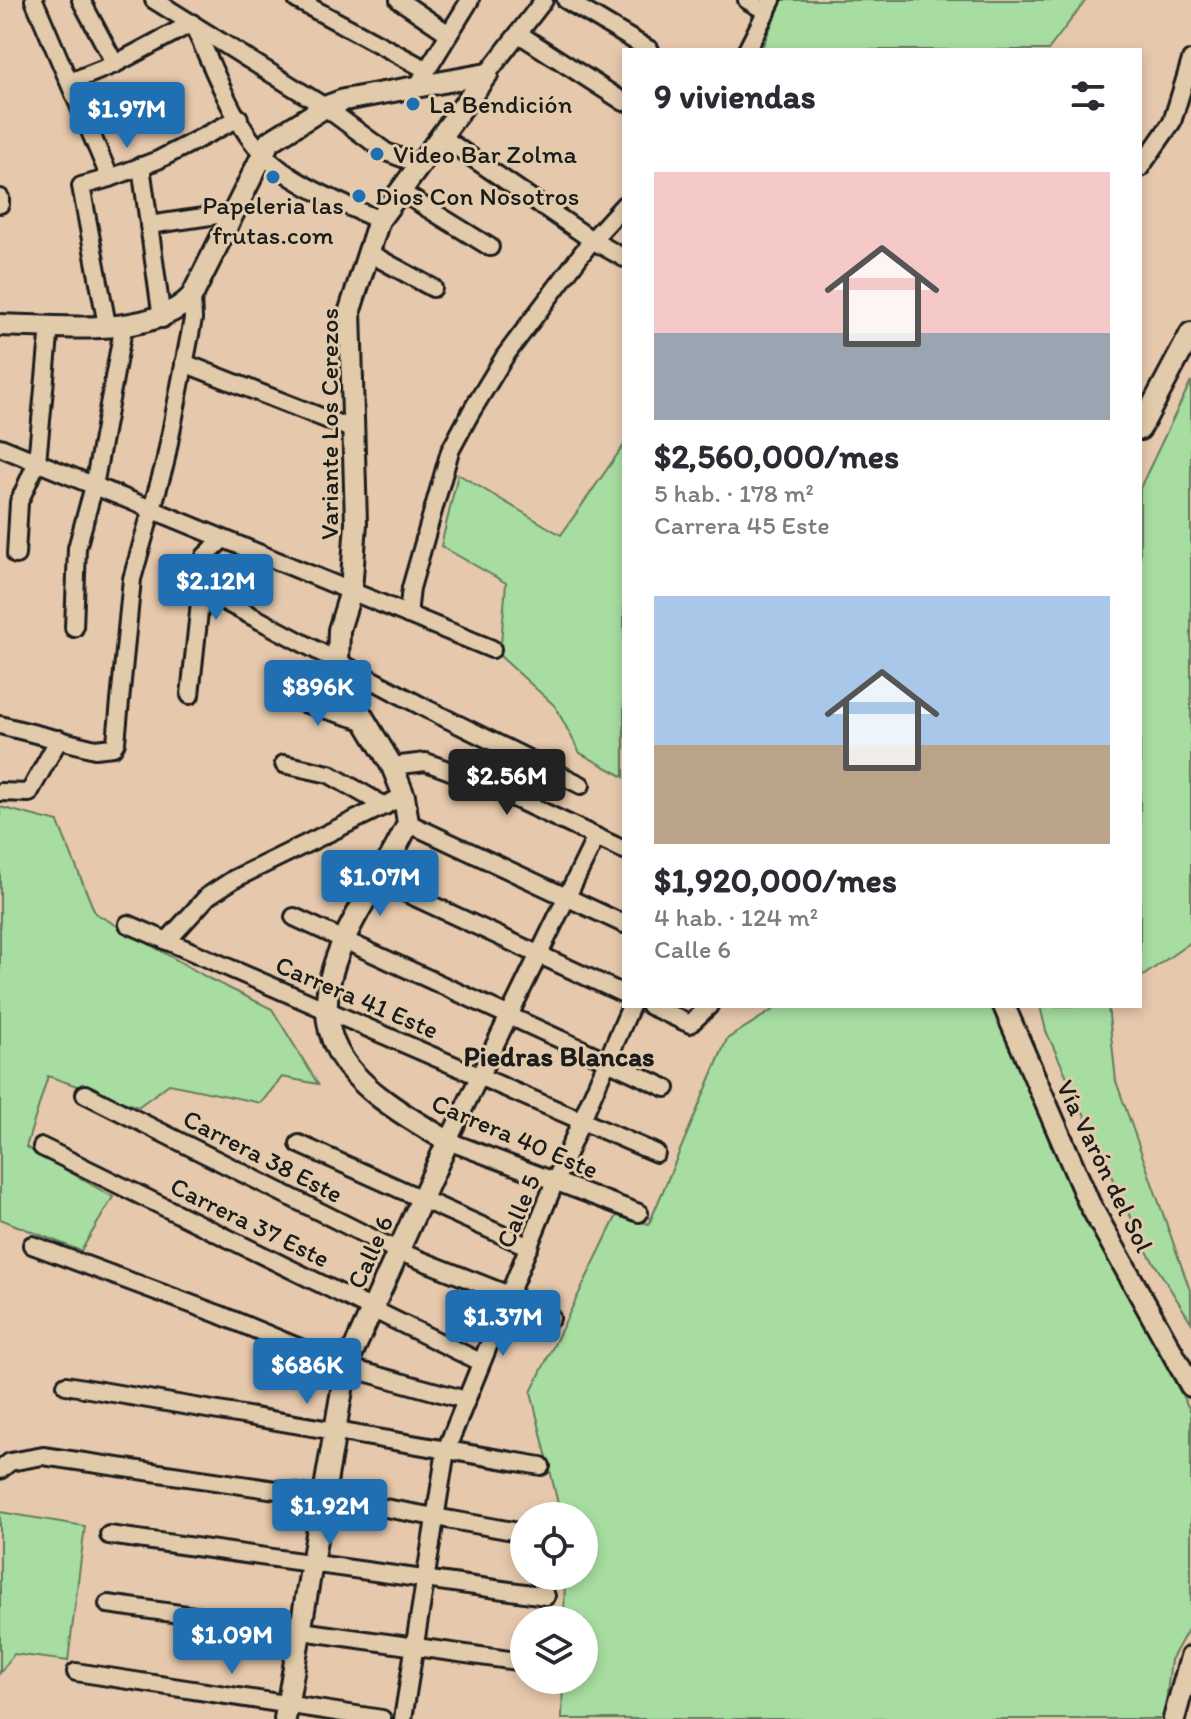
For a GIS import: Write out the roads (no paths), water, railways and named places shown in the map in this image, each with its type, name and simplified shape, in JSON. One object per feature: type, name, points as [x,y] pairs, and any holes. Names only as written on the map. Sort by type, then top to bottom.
[{"type":"street","points":[[34,0],[110,178]]},
{"type":"street","points":[[81,0],[115,64]]},
{"type":"street","points":[[154,0],[325,107],[386,152],[421,165]]},
{"type":"street","points":[[297,0],[427,70]]},
{"type":"street","points":[[399,0],[449,34]]},
{"type":"street","points":[[415,90],[470,0]]},
{"type":"street","points":[[0,325],[115,324],[162,319],[181,309],[192,296],[269,142],[325,107],[344,100],[415,90],[487,74],[544,0]]},
{"type":"street","points":[[566,0],[647,48]]},
{"type":"street","points":[[747,0],[769,6],[748,48]]},
{"type":"street","points":[[70,82],[115,64],[192,23]]},
{"type":"street","points":[[192,23],[239,118],[262,153],[309,187],[379,220]]},
{"type":"street","points":[[519,34],[622,101]]},
{"type":"street","points":[[1142,165],[1172,122],[1191,60]]},
{"type":"street","name":"Variante Los Cerezos","points":[[408,823],[395,801],[392,766],[350,696],[338,662],[339,630],[351,591],[356,523],[350,310],[379,220],[487,74]]},
{"type":"street","points":[[74,628],[77,548],[94,486],[115,324],[81,186],[141,166],[239,118]]},
{"type":"street","points":[[442,137],[592,240],[622,257]]},
{"type":"street","points":[[141,166],[162,319]]},
{"type":"street","points":[[401,192],[490,247]]},
{"type":"street","points":[[408,615],[411,588],[450,451],[505,356],[592,240],[622,207]]},
{"type":"street","points":[[149,225],[231,213]]},
{"type":"street","points":[[369,253],[433,288]]},
{"type":"street","points":[[0,725],[95,749],[113,747],[116,742],[132,579],[153,510],[193,319],[192,296]]},
{"type":"street","points":[[16,555],[19,502],[37,462],[50,326]]},
{"type":"street","points":[[1142,425],[1191,333]]},
{"type":"street","points":[[184,363],[354,430]]},
{"type":"street","points":[[0,447],[492,649]]},
{"type":"street","points":[[190,695],[205,556],[223,539]]},
{"type":"street","points":[[201,589],[581,785]]},
{"type":"street","points":[[283,697],[364,721]]},
{"type":"street","points":[[0,792],[29,793],[59,739]]},
{"type":"street","points":[[392,766],[426,762],[480,782],[622,849]]},
{"type":"street","points":[[284,764],[329,774],[395,801]]},
{"type":"street","points":[[167,941],[208,896],[234,879],[395,801]]},
{"type":"street","points":[[324,1009],[333,964],[408,823],[622,923]]},
{"type":"street","name":"Calle 6","points":[[286,1712],[346,1367],[448,1141],[482,1077],[596,837]]},
{"type":"street","points":[[378,880],[622,993]]},
{"type":"street","points":[[294,917],[666,1088]]},
{"type":"street","name":"Carrera 41 Este","points":[[128,924],[656,1153]]},
{"type":"street","name":"Calle 5","points":[[403,1719],[446,1450],[554,1184],[630,1008]]},
{"type":"street","points":[[654,1008],[690,1024],[707,1008]]},
{"type":"street","name":"Vía Varón del Sol","points":[[1005,1008],[1089,1203],[1191,1386]]},
{"type":"street","name":"Carrera 40 Este","points":[[324,1009],[343,1062],[361,1083],[403,1115],[448,1141],[554,1184],[639,1213]]},
{"type":"street","name":"Carrera 38 Este","points":[[85,1094],[400,1252],[509,1295],[551,1318]]},
{"type":"street","points":[[299,1144],[529,1247]]},
{"type":"street","name":"Carrera 37 Este","points":[[42,1147],[480,1362]]},
{"type":"street","points":[[32,1245],[218,1314],[346,1367],[466,1400]]},
{"type":"street","points":[[66,1385],[541,1466]]},
{"type":"street","points":[[0,1470],[10,1462],[43,1456],[324,1497],[510,1530]]},
{"type":"street","points":[[109,1535],[546,1596]]},
{"type":"street","points":[[108,1604],[510,1660]]},
{"type":"street","points":[[1174,1719],[1191,1657]]},
{"type":"street","points":[[76,1672],[286,1712],[382,1719]]},
{"type":"place","name":"La Bendición","points":[[413,104]]},
{"type":"place","name":"Video Bar Zolma","points":[[377,154]]},
{"type":"place","name":"Papeleria las frutas.com","points":[[273,177]]},
{"type":"place","name":"Dios Con Nosotros","points":[[359,196]]},
{"type":"district","name":"Piedras Blancas","points":[[559,1056]]}]
